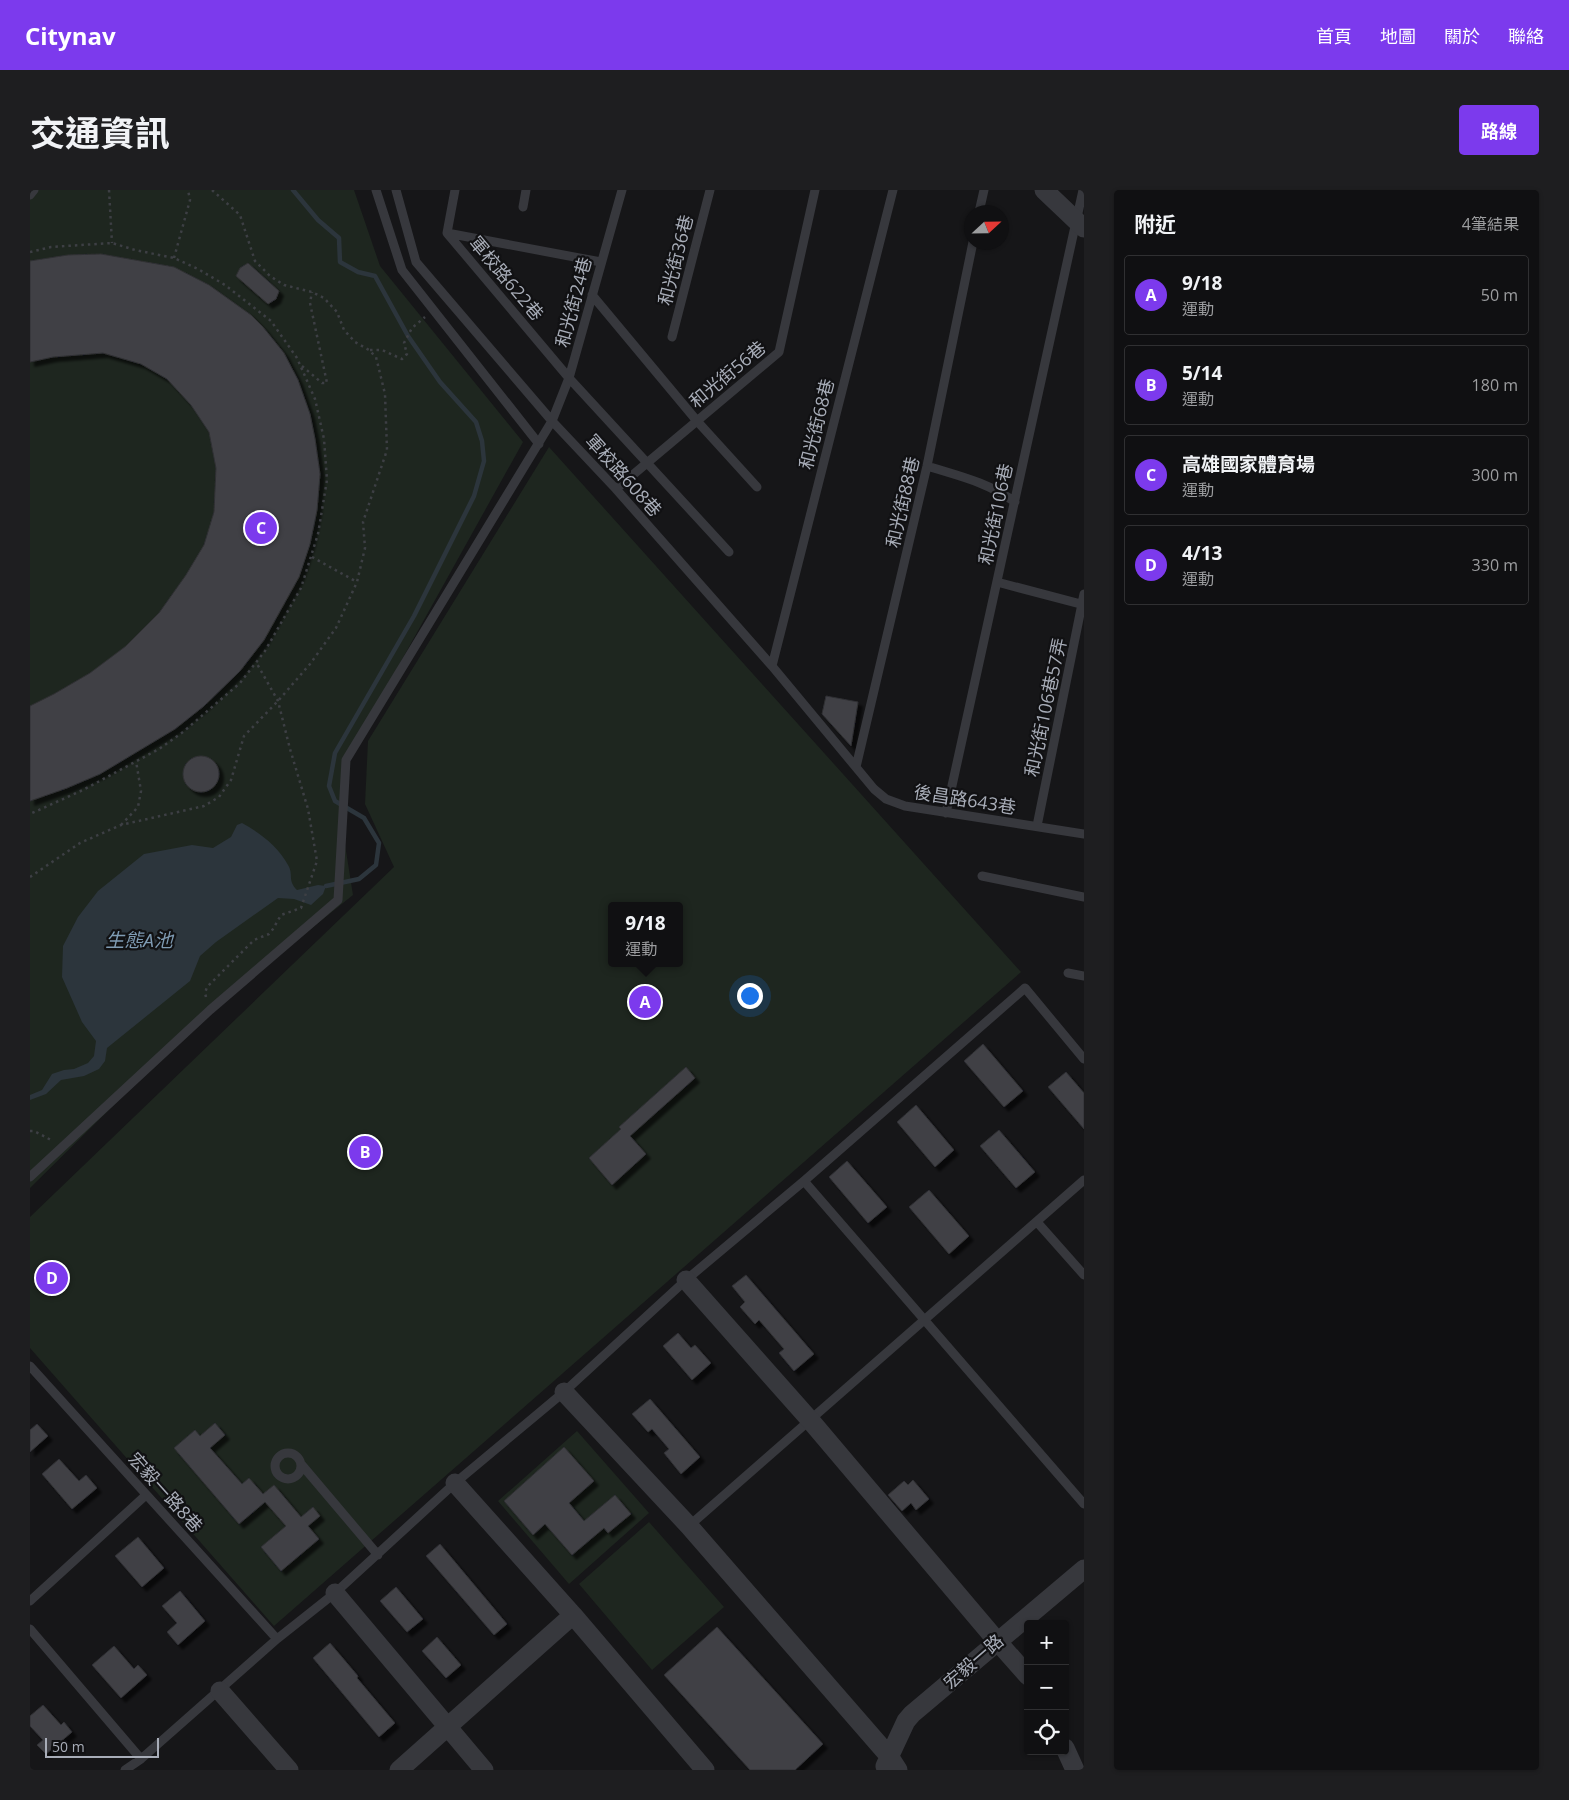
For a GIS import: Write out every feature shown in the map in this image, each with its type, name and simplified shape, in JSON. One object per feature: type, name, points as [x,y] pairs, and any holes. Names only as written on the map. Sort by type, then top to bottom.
[{"type":"street","points":[[1044,190],[1081,225]]},
{"type":"street","points":[[686,1280],[810,1420],[1024,1672]]},
{"type":"street","points":[[564,1392],[689,1526],[890,1765]]},
{"type":"street","points":[[455,1483],[573,1615],[705,1770]]},
{"type":"street","name":"宏毅一路","points":[[890,1765],[906,1721],[912,1714],[996,1641],[1084,1569]]},
{"type":"street","points":[[335,1593],[484,1770]]},
{"type":"street","points":[[399,1770],[573,1615]]},
{"type":"street","points":[[220,1691],[289,1770]]},
{"type":"street","points":[[1068,1755],[1075,1770]]},
{"type":"lane","points":[[30,195],[34,190]]},
{"type":"lane","points":[[376,190],[402,270],[539,444]]},
{"type":"lane","name":"軍校路608巷","points":[[396,190],[416,262],[552,421],[616,488],[772,666],[856,768]]},
{"type":"lane","name":"軍校路622巷","points":[[455,190],[447,233],[569,378],[729,552]]},
{"type":"lane","points":[[523,207],[526,190]]},
{"type":"lane","name":"和光街24巷","points":[[30,1177],[210,1010],[338,900],[346,760],[552,421],[569,378],[622,190]]},
{"type":"lane","name":"和光街36巷","points":[[672,338],[710,190]]},
{"type":"lane","name":"和光街56巷","points":[[616,488],[779,352],[815,190]]},
{"type":"lane","name":"和光街68巷","points":[[772,666],[893,190]]},
{"type":"lane","points":[[981,205],[984,190]]},
{"type":"lane","name":"和光街106巷","points":[[946,813],[1015,502],[1081,225],[1083,190]]},
{"type":"lane","points":[[447,233],[601,262]]},
{"type":"lane","name":"和光街88巷","points":[[856,768],[927,466],[971,250]]},
{"type":"lane","points":[[592,295],[697,421],[757,487]]},
{"type":"lane","points":[[927,466],[998,490],[1015,502]]},
{"type":"lane","points":[[997,582],[1083,605]]},
{"type":"lane","name":"和光街106巷57弄","points":[[1037,826],[1084,594]]},
{"type":"lane","name":"後昌路643巷","points":[[856,768],[874,789],[886,799],[905,806],[1084,834]]},
{"type":"lane","points":[[982,876],[1084,897]]},
{"type":"lane","points":[[1068,973],[1084,976]]},
{"type":"lane","points":[[125,1770],[141,1759],[220,1691],[277,1639],[335,1593],[455,1483],[564,1392],[686,1280],[804,1181],[1025,988],[1084,1059]]},
{"type":"lane","points":[[689,1526],[1084,1180]]},
{"type":"lane","points":[[804,1181],[1084,1504]]},
{"type":"lane","points":[[1037,1222],[1084,1275]]},
{"type":"lane","name":"宏毅一路8巷","points":[[30,1366],[277,1639]]},
{"type":"lane","points":[[301,1464],[378,1555]]},
{"type":"lane","points":[[30,1602],[146,1494]]},
{"type":"lane","points":[[30,1629],[141,1759]]},
{"type":"path","points":[[109,190],[112,244]]},
{"type":"path","points":[[174,258],[190,200],[188,190]]},
{"type":"path","points":[[30,877],[80,843],[121,826],[204,806],[218,797],[231,780],[244,736],[310,664],[336,628],[356,582],[365,548],[363,522],[387,450],[385,394],[376,357],[369,350],[355,342],[344,330],[337,312],[324,298],[312,292],[284,285],[270,276],[255,261],[240,215],[212,190]]},
{"type":"path","points":[[30,252],[50,247],[112,244],[174,258],[198,269],[225,285],[270,321],[297,358],[315,399],[324,439],[327,480],[318,534],[301,588],[265,651],[240,683],[183,732],[159,749],[83,790],[30,814]]},
{"type":"path","points":[[300,365],[322,383],[327,382],[310,303],[312,292]]},
{"type":"path","points":[[369,350],[382,350],[402,359],[408,354],[404,343],[412,328],[434,310]]},
{"type":"path","points":[[312,556],[356,582]]},
{"type":"path","points":[[210,1010],[205,993],[207,987],[254,940],[269,934],[281,915],[301,908],[317,862],[308,809],[278,701],[256,662]]},
{"type":"path","points":[[121,826],[138,807],[142,791],[136,761]]},
{"type":"path","points":[[30,1131],[64,1147]]},
{"type":"shaded area","points":[[30,190],[354,190],[380,266],[523,442],[346,760],[343,832],[353,895],[210,1010],[30,1188]]},
{"type":"shaded area","points":[[549,447],[1021,972],[274,1626],[30,1348],[30,1217],[394,867],[365,804],[368,741]]},
{"type":"shaded area","points":[[577,1431],[649,1513],[569,1584],[498,1501]]},
{"type":"shaded area","points":[[649,1522],[724,1607],[652,1670],[579,1584]]},
{"type":"water","name":"生態A池","points":[[242,823],[274,846],[284,858],[290,869],[292,883],[297,890],[318,885],[326,886],[323,894],[311,905],[294,899],[278,898],[216,942],[200,956],[190,981],[107,1048],[105,1061],[99,1069],[84,1076],[61,1080],[46,1094],[30,1100],[30,1095],[42,1090],[52,1074],[74,1069],[88,1063],[94,1056],[96,1041],[82,1022],[62,977],[63,946],[78,917],[98,891],[144,854],[192,845],[213,848],[231,837],[237,825]]},
{"type":"building","points":[[101,254],[174,267],[209,285],[251,315],[263,327],[284,353],[298,380],[310,414],[320,474],[317,510],[310,544],[299,577],[264,640],[240,671],[204,706],[175,729],[100,774],[30,801],[30,706],[90,673],[126,646],[159,613],[186,575],[204,545],[214,512],[216,468],[209,432],[191,405],[167,379],[141,364],[103,353],[53,357],[30,362],[30,261],[68,255]]},
{"type":"building","points":[[248,263],[279,291],[276,299],[268,304],[236,276],[240,268]]},
{"type":"building","points":[[826,696],[858,702],[851,746],[822,714]]},
{"type":"building","points":[[201,756],[213,762],[219,774],[213,786],[201,792],[189,786],[183,774],[189,762]]},
{"type":"building","points":[[983,1044],[1023,1091],[1004,1107],[964,1061]]},
{"type":"building","points":[[686,1067],[695,1078],[630,1136],[646,1154],[612,1185],[589,1158],[621,1129],[619,1127]]},
{"type":"building","points":[[1066,1072],[1084,1093],[1084,1129],[1048,1087]]},
{"type":"building","points":[[916,1105],[954,1150],[935,1167],[897,1122]]},
{"type":"building","points":[[999,1130],[1035,1172],[1016,1188],[980,1146]]},
{"type":"building","points":[[847,1161],[887,1207],[868,1223],[829,1177]]},
{"type":"building","points":[[929,1190],[969,1236],[949,1254],[909,1207]]},
{"type":"building","points":[[746,1275],[814,1354],[794,1371],[779,1353],[784,1349],[759,1320],[755,1324],[740,1307],[745,1302],[732,1286]]},
{"type":"building","points":[[678,1333],[691,1348],[695,1345],[711,1363],[692,1380],[663,1346]]},
{"type":"building","points":[[650,1399],[700,1457],[681,1474],[664,1453],[669,1449],[652,1429],[648,1432],[632,1414]]},
{"type":"building","points":[[215,1423],[225,1435],[210,1448],[242,1484],[249,1478],[263,1494],[274,1485],[301,1517],[313,1507],[320,1516],[308,1526],[319,1539],[281,1571],[261,1547],[286,1526],[265,1502],[239,1524],[174,1448],[195,1430],[200,1436]]},
{"type":"building","points":[[37,1424],[48,1436],[30,1452],[30,1430]]},
{"type":"building","points":[[564,1447],[594,1481],[569,1503],[584,1521],[615,1495],[631,1514],[608,1533],[604,1528],[572,1555],[545,1524],[533,1535],[504,1501]]},
{"type":"building","points":[[59,1459],[79,1481],[86,1475],[97,1488],[72,1509],[42,1474]]},
{"type":"building","points":[[913,1480],[929,1499],[916,1510],[911,1503],[902,1511],[888,1495],[904,1481],[908,1485]]},
{"type":"building","points":[[138,1537],[164,1568],[142,1587],[115,1556]]},
{"type":"building","points":[[440,1544],[507,1624],[494,1635],[426,1556]]},
{"type":"building","points":[[396,1587],[423,1619],[407,1632],[380,1601]]},
{"type":"building","points":[[180,1591],[205,1621],[178,1645],[167,1632],[177,1623],[162,1606]]},
{"type":"building","points":[[717,1627],[823,1744],[795,1770],[750,1770],[664,1675]]},
{"type":"building","points":[[437,1637],[461,1665],[446,1678],[422,1651]]},
{"type":"building","points":[[330,1643],[395,1723],[379,1737],[313,1658]]},
{"type":"building","points":[[114,1646],[134,1669],[138,1665],[147,1675],[121,1698],[92,1665]]},
{"type":"building","points":[[43,1705],[61,1725],[64,1722],[72,1732],[46,1754],[37,1745],[43,1740],[30,1726],[30,1716]]},
{"type":"waterway","points":[[293,190],[318,220],[339,238],[340,262],[358,272],[375,276],[408,336],[440,382],[476,422],[482,441],[484,461],[474,496],[414,616],[335,753],[329,786],[335,801],[364,818],[379,843],[376,865],[359,879],[326,886]]},
{"type":"place","name":"高雄國家體育場","points":[[261,528]]},
{"type":"place","name":"9/18","points":[[645,1002]]},
{"type":"place","name":"5/14","points":[[365,1152]]},
{"type":"place","name":"4/13","points":[[52,1278]]}]
